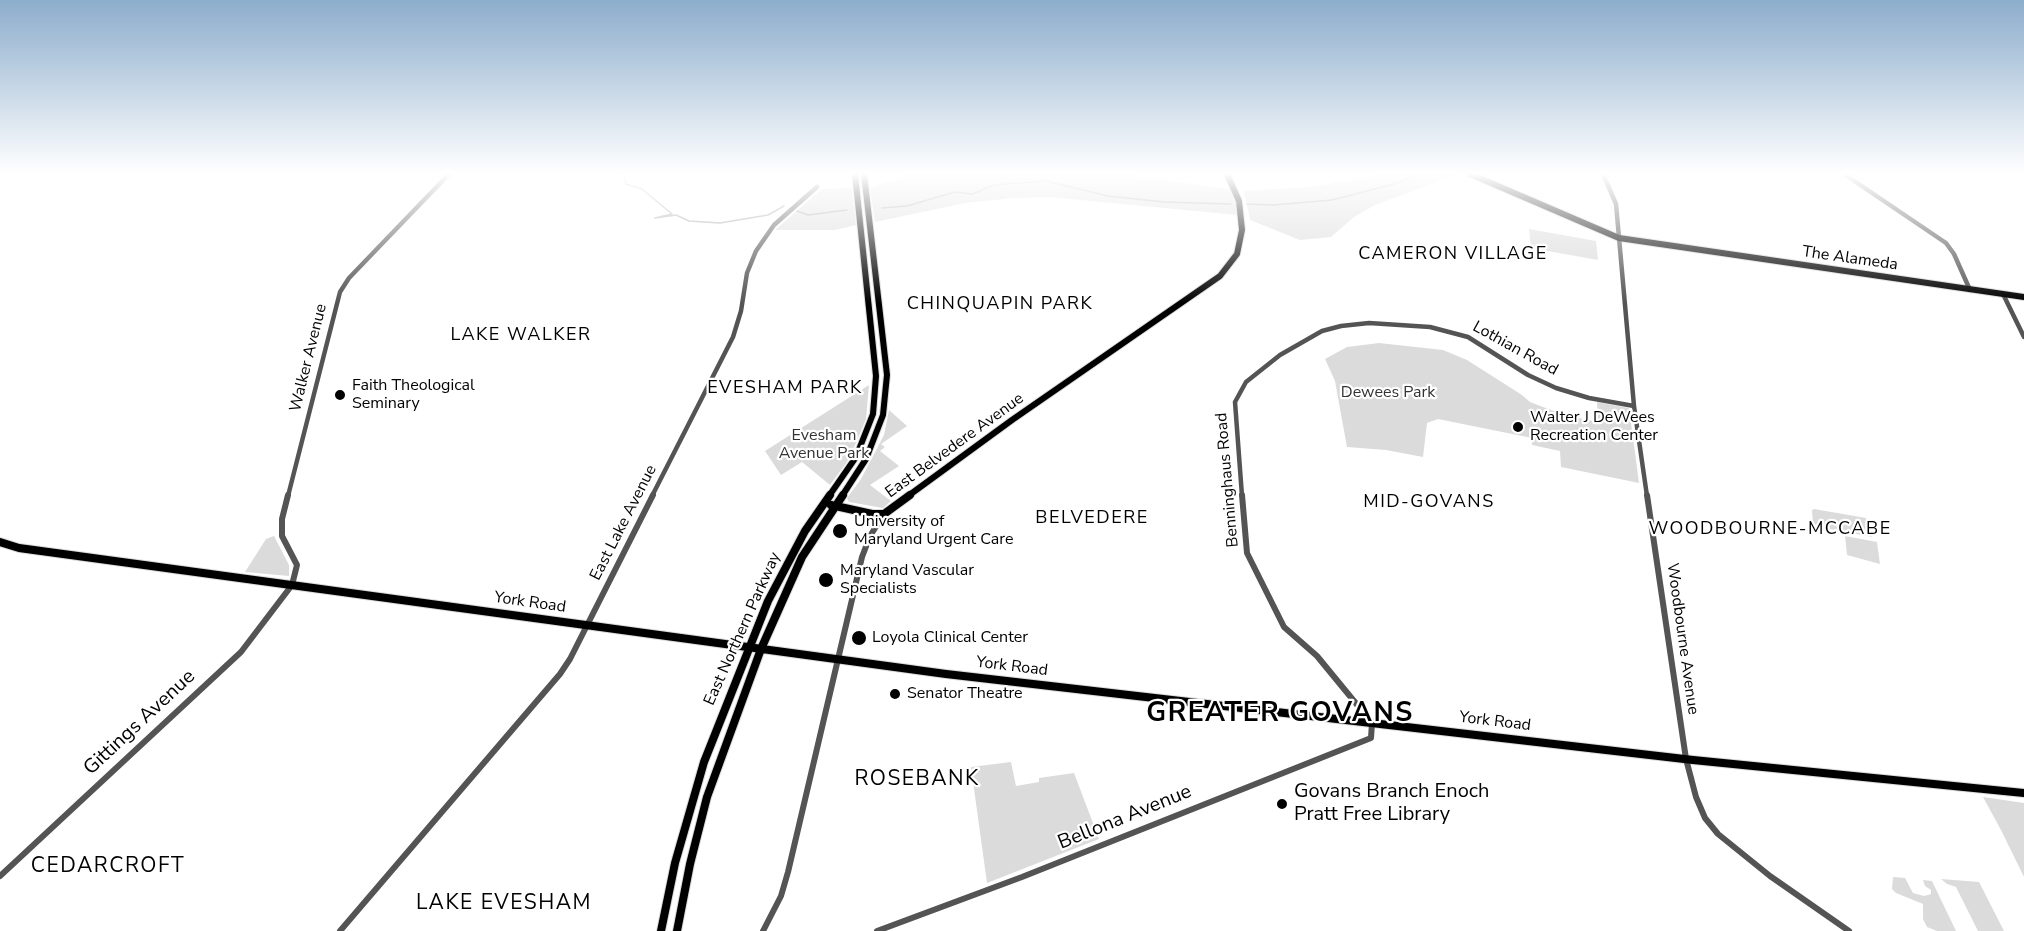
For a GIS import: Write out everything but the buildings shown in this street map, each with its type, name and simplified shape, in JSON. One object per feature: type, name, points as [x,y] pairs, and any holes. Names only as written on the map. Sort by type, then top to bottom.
[{"type":"main road","name":"East Northern Parkway","points":[[661,931],[675,862],[693,796],[717,727],[749,647],[778,578],[825,501],[848,470],[862,445],[873,414],[876,391],[859,217]]},
{"type":"main road","name":"East Northern Parkway","points":[[677,931],[690,864],[707,797],[761,649],[794,573],[858,473],[873,446],[881,424],[886,398],[886,375],[869,217]]},
{"type":"main road","name":"East Belvedere Avenue","points":[[884,514],[1012,420],[1220,276],[1237,254],[1242,230],[1241,217]]},
{"type":"main road","name":"The Alameda","points":[[1571,217],[1619,238],[2024,297]]},
{"type":"main road","points":[[825,501],[872,514],[884,514]]},
{"type":"main road","name":"York Road","points":[[0,542],[19,548],[837,660],[1686,759],[2024,793]]},
{"type":"street","name":"Walker Avenue","points":[[292,585],[297,565],[282,536],[282,519],[340,292],[355,272],[407,217]]},
{"type":"street","name":"East Lake Avenue","points":[[340,931],[560,674],[588,626],[733,337],[741,311],[747,273],[756,251],[774,225],[783,217]]},
{"type":"street","name":"Woodbourne Avenue","points":[[1617,217],[1634,406],[1686,759],[1702,812],[1718,834],[1770,876],[1849,931]]},
{"type":"street","points":[[1909,217],[1942,240],[1954,254],[1970,290]]},
{"type":"street","points":[[2003,294],[2024,337]]},
{"type":"street","name":"Lothian Road","points":[[1280,355],[1322,331],[1341,326],[1369,323],[1430,327],[1468,338],[1528,375],[1556,388],[1590,398],[1634,406]]},
{"type":"street","name":"Benninghaus Road","points":[[1280,355],[1246,382],[1235,402],[1247,553],[1288,632],[1317,656],[1372,723]]},
{"type":"street","name":"East Belvedere Avenue","points":[[763,931],[781,896],[788,872],[864,550],[884,514]]},
{"type":"street","name":"Gittings Avenue","points":[[0,876],[241,652],[292,585]]},
{"type":"street","name":"Bellona Avenue","points":[[877,931],[1022,877],[1371,738],[1372,723]]},
{"type":"green space","points":[[789,217],[855,217],[856,225],[835,230],[775,230]]},
{"type":"green space","points":[[874,217],[897,217],[875,222]]},
{"type":"green space","points":[[1249,217],[1353,217],[1331,237],[1300,240],[1250,220]]},
{"type":"green space","points":[[1529,229],[1596,241],[1598,260],[1531,248]]},
{"type":"green space","name":"Dewees Park","points":[[1379,343],[1443,350],[1467,360],[1530,402],[1564,415],[1598,422],[1597,402],[1629,408],[1639,483],[1561,467],[1560,451],[1532,445],[1532,438],[1438,419],[1427,423],[1423,457],[1386,450],[1347,447],[1335,381],[1325,359],[1347,347]]},
{"type":"green space","name":"Evesham Avenue Park","points":[[869,385],[866,419],[847,462],[830,485],[802,462],[781,475],[765,451]]},
{"type":"green space","name":"Evesham Avenue Park","points":[[889,410],[907,426],[881,444],[885,447],[880,451],[899,466],[870,485],[891,501],[883,508],[849,502],[847,498],[861,479],[884,435]]},
{"type":"green space","points":[[1812,510],[1866,518],[1872,537],[1815,526]]},
{"type":"green space","points":[[274,536],[289,565],[289,576],[245,572],[266,539]]},
{"type":"green space","points":[[1845,536],[1877,542],[1880,564],[1847,555]]},
{"type":"green space","points":[[1011,762],[1016,786],[1039,782],[1039,778],[1074,773],[1099,839],[987,883],[971,767]]},
{"type":"green space","points":[[1983,797],[2024,803],[2024,877],[2001,830]]},
{"type":"green space","points":[[1893,877],[1905,878],[1913,893],[1924,896],[1931,894],[1931,890],[1925,886],[1923,880],[1932,881],[1956,931],[1937,931],[1927,927],[1923,919],[1923,904],[1896,893],[1892,889]]},
{"type":"green space","points":[[1941,879],[1979,882],[2004,931],[1978,931],[1956,887]]},
{"type":"waterway","points":[[657,217],[655,218],[659,217]]},
{"type":"waterway","points":[[681,217],[689,221],[720,223],[753,217]]},
{"type":"place","name":"Faith Theological Seminary","points":[[340,395]]},
{"type":"place","name":"Walter J DeWees Recreation Center","points":[[1518,427]]},
{"type":"place","name":"University of Maryland Urgent Care","points":[[840,531]]},
{"type":"place","name":"Maryland Vascular Specialists","points":[[826,580]]},
{"type":"place","name":"Loyola Clinical Center","points":[[859,638]]},
{"type":"place","name":"Senator Theatre","points":[[895,694]]},
{"type":"place","name":"Govans Branch Enoch Pratt Free Library","points":[[1282,804]]},
{"type":"district","name":"CAMERON VILLAGE","points":[[1453,255]]},
{"type":"district","name":"CHINQUAPIN PARK","points":[[1000,305]]},
{"type":"district","name":"LAKE WALKER","points":[[521,336]]},
{"type":"district","name":"EVESHAM PARK","points":[[785,389]]},
{"type":"district","name":"MID-GOVANS","points":[[1429,503]]},
{"type":"district","name":"BELVEDERE","points":[[1092,519]]},
{"type":"district","name":"WOODBOURNE-MCCABE","points":[[1770,530]]},
{"type":"district","name":"GREATER GOVANS","points":[[1280,714]]},
{"type":"district","name":"ROSEBANK","points":[[917,780]]},
{"type":"district","name":"CEDARCROFT","points":[[108,867]]},
{"type":"district","name":"LAKE EVESHAM","points":[[504,904]]}]
